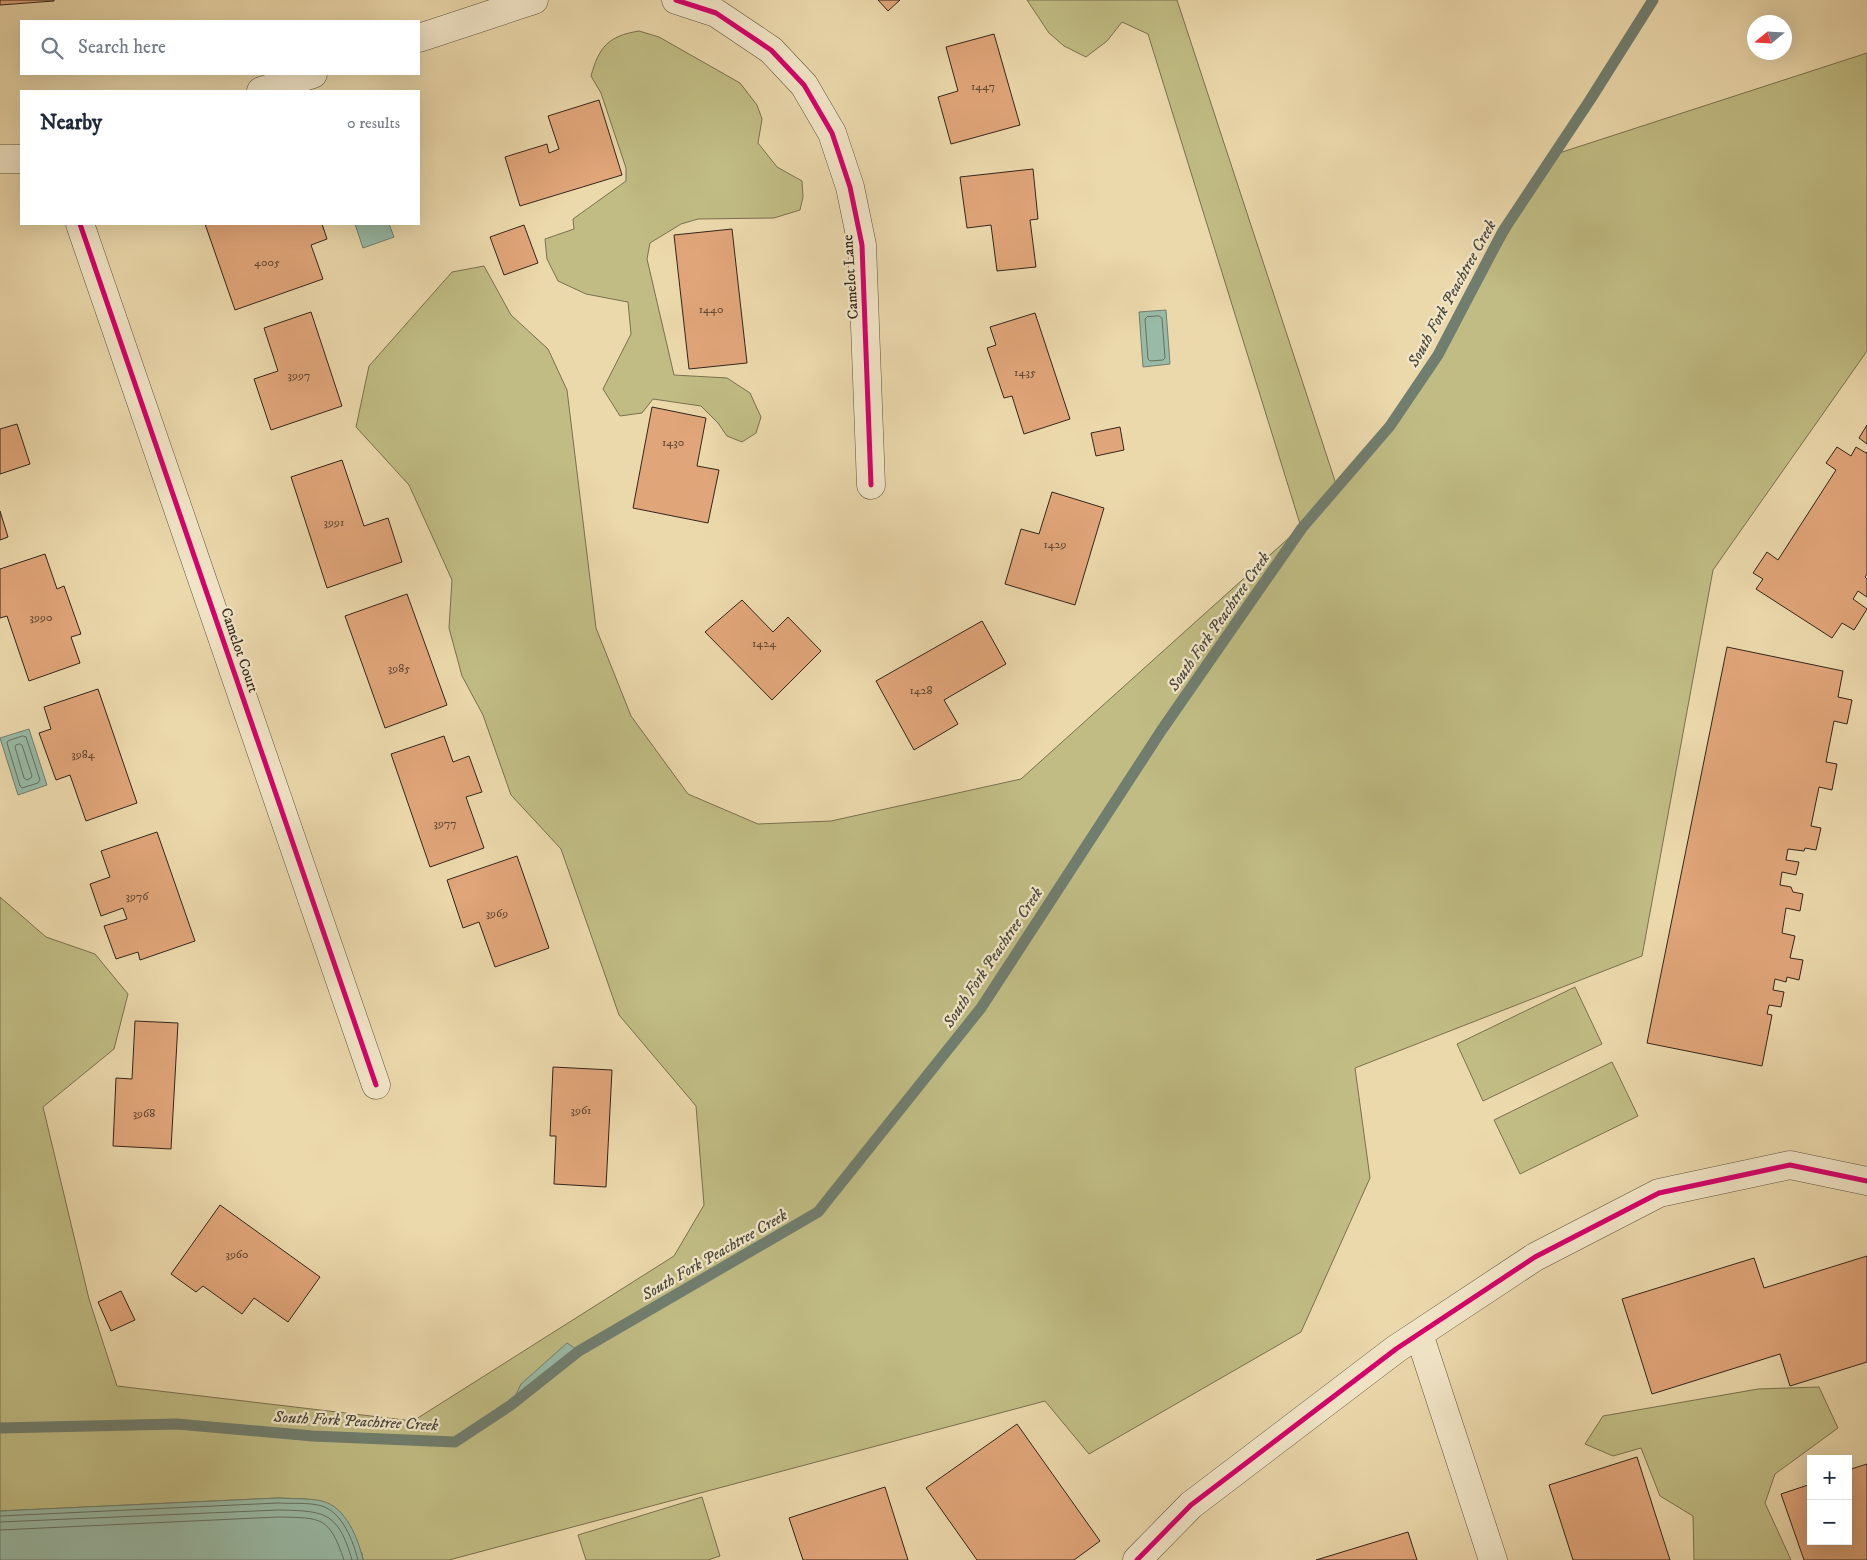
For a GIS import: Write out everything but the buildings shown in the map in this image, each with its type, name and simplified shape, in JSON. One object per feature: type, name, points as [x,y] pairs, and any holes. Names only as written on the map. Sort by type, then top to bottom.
[{"type":"street","points":[[420,38],[534,0]]},
{"type":"street","name":"Camelot Lane","points":[[676,0],[716,13],[771,50],[804,85],[832,133],[850,187],[862,245],[868,358],[871,485]]},
{"type":"street","points":[[263,90],[310,75]]},
{"type":"street","points":[[0,159],[20,159]]},
{"type":"street","name":"Camelot Court","points":[[80,225],[376,1085]]},
{"type":"street","points":[[1137,1560],[1190,1505],[1418,1334],[1535,1257],[1659,1194],[1790,1165],[1867,1181]]},
{"type":"street","points":[[1418,1334],[1494,1560]]},
{"type":"shaded area","points":[[1027,0],[1177,0],[1337,487],[1390,426],[1438,355],[1553,155],[1867,53],[1867,351],[1713,570],[1642,956],[1355,1068],[1370,1178],[1301,1332],[1089,1454],[1045,1401],[449,1560],[363,1560],[362,1553],[307,1499],[278,1498],[0,1511],[0,897],[46,937],[95,954],[128,994],[114,1049],[43,1107],[89,1299],[117,1386],[413,1421],[674,1256],[704,1205],[696,1106],[619,1015],[561,849],[511,795],[483,715],[462,676],[449,628],[452,580],[409,485],[356,427],[369,366],[452,272],[484,266],[511,315],[548,349],[567,390],[596,628],[631,716],[688,794],[758,824],[831,821],[1021,779],[1301,527],[1148,34],[1122,22],[1107,41],[1086,57],[1064,46],[1049,33]]},
{"type":"shaded area","points":[[639,31],[659,37],[740,83],[757,105],[762,119],[758,143],[777,167],[802,181],[803,197],[800,210],[774,218],[698,219],[681,224],[650,243],[647,259],[674,375],[727,378],[750,393],[761,417],[756,433],[742,442],[727,436],[718,423],[701,406],[653,399],[642,413],[620,416],[603,389],[631,334],[628,302],[586,294],[558,281],[547,259],[545,239],[574,229],[573,219],[626,181],[626,168],[601,93],[591,76],[598,57],[606,44],[620,36]]},
{"type":"shaded area","points":[[1575,987],[1602,1044],[1483,1101],[1457,1044]]},
{"type":"shaded area","points":[[1612,1062],[1638,1116],[1520,1174],[1494,1120]]},
{"type":"shaded area","points":[[1819,1387],[1838,1428],[1775,1474],[1765,1503],[1791,1560],[1694,1560],[1693,1516],[1660,1496],[1641,1448],[1613,1456],[1585,1444],[1603,1416],[1758,1389]]},
{"type":"shaded area","points":[[702,1497],[720,1556],[708,1560],[586,1560],[578,1535]]},
{"type":"water","points":[[355,225],[389,225],[394,237],[363,248]]},
{"type":"water","points":[[1166,310],[1170,364],[1143,367],[1139,312]]},
{"type":"water","points":[[29,729],[47,785],[18,795],[0,738]]},
{"type":"water","points":[[567,1343],[579,1351],[511,1405],[521,1384]]},
{"type":"water","points":[[278,1498],[306,1499],[330,1504],[350,1524],[363,1560],[0,1560],[0,1511]]},
{"type":"waterway","name":"South Fork Peachtree Creek","points":[[0,1428],[177,1424],[313,1436],[455,1442],[511,1405],[579,1351],[818,1212],[981,1008],[1161,731],[1302,528],[1390,426],[1438,355],[1503,231],[1590,100],[1653,0]]},
{"type":"cycle path","points":[[676,0],[716,13],[771,50],[804,85],[832,133],[850,187],[862,245],[871,485]]},
{"type":"cycle path","points":[[80,225],[376,1085]]},
{"type":"cycle path","points":[[1137,1560],[1191,1505],[1396,1349],[1535,1257],[1659,1193],[1790,1165],[1867,1181]]}]
